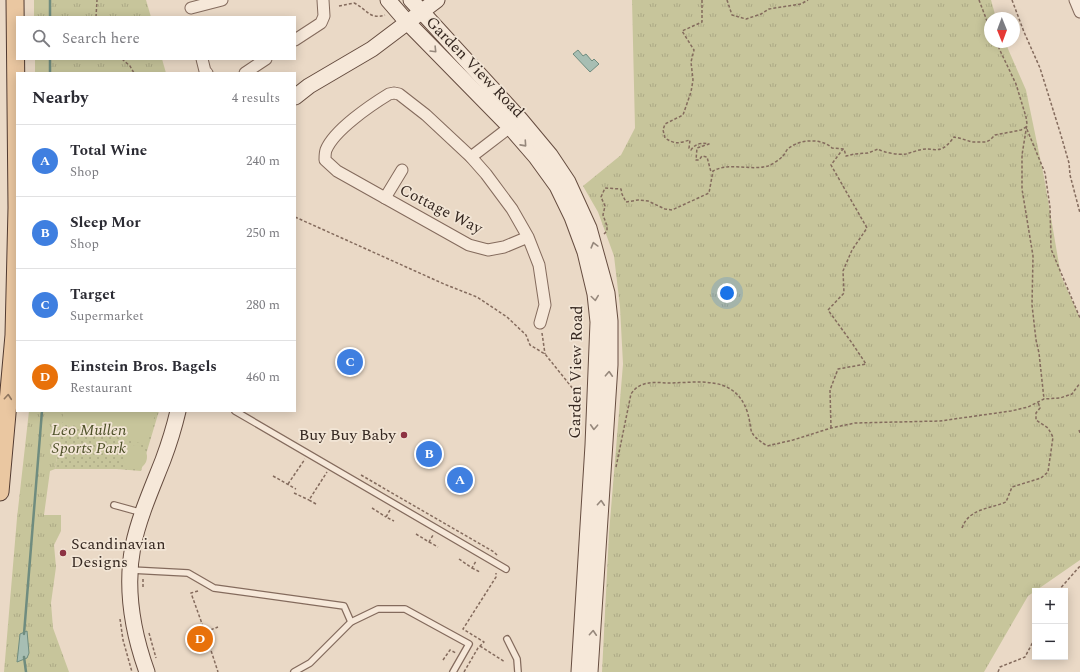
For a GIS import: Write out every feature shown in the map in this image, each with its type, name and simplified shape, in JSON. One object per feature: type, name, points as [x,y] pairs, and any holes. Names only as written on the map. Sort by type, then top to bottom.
[{"type":"main road","points":[[15,0],[16,104]]},
{"type":"main road","name":"Garden View Road","points":[[388,0],[407,22],[510,127],[536,157],[557,186],[572,217],[585,252],[595,294],[598,322],[595,404],[579,672]]},
{"type":"main road","name":"Garden View Road","points":[[411,0],[520,119],[550,155],[568,182],[590,228],[607,293],[610,321],[610,365],[590,672]]},
{"type":"main road","points":[[296,96],[309,86],[372,49],[437,0]]},
{"type":"main road","points":[[0,492],[14,335],[16,250]]},
{"type":"main road","points":[[152,667],[139,650],[133,619],[130,582],[137,570],[133,546],[147,499],[169,444],[178,412]]},
{"type":"street","points":[[191,8],[222,0]]},
{"type":"street","points":[[296,39],[321,23],[324,16],[322,0]]},
{"type":"street","points":[[1075,0],[1080,12]]},
{"type":"street","points":[[202,60],[206,72]]},
{"type":"street","points":[[246,72],[264,60]]},
{"type":"street","name":"Cottage Way","points":[[528,237],[504,247],[488,250],[469,245],[337,171],[325,160],[325,152],[332,139],[361,113],[389,94],[400,94],[426,115],[470,157],[486,174],[512,210],[528,237],[539,265],[545,305],[540,323]]},
{"type":"street","points":[[470,157],[510,127]]},
{"type":"street","name":"Cottage Way","points":[[385,198],[402,170]]},
{"type":"lane","points":[[237,412],[506,569]]},
{"type":"lane","points":[[114,505],[143,513]]},
{"type":"lane","points":[[137,570],[188,573],[214,588],[344,606],[351,622]]},
{"type":"lane","points":[[294,672],[310,663],[351,622],[378,610],[405,609],[469,644],[452,672]]},
{"type":"lane","points":[[507,639],[517,659],[518,672]]},
{"type":"path","points":[[96,16],[97,0]]},
{"type":"path","points":[[702,0],[702,22],[682,32],[694,50],[691,62],[693,80],[691,92],[683,114],[665,124],[663,130],[665,138],[678,144],[690,140],[689,148],[691,150],[694,146],[699,144],[708,144],[697,148],[696,160],[699,160],[702,156],[707,157],[712,174]]},
{"type":"path","points":[[727,0],[732,15],[746,19],[761,14],[769,9],[801,4],[808,0]]},
{"type":"path","points":[[980,0],[984,12]]},
{"type":"path","points":[[1012,0],[1044,82],[1065,148],[1080,214]]},
{"type":"path","points":[[339,6],[354,3],[373,16],[384,15]]},
{"type":"path","points":[[999,48],[1016,84],[1026,117],[1022,155],[1022,189],[1033,256],[1032,305],[1044,399]]},
{"type":"path","points":[[123,60],[130,66],[133,72]]},
{"type":"path","points":[[844,149],[846,156],[868,153],[878,149],[884,152],[905,154],[924,149],[942,149],[954,137],[972,142],[986,142],[995,135],[1021,130],[1026,127]]},
{"type":"path","points":[[1026,127],[1045,173],[1050,207],[1051,249],[1080,318]]},
{"type":"path","points":[[592,237],[605,234],[607,231],[607,226],[603,215],[605,206],[601,197],[605,188],[621,189],[626,202],[638,200],[648,201],[665,209],[672,210],[709,193],[712,171],[719,168],[756,168],[768,166],[775,163],[789,148],[803,142],[814,140],[827,143],[832,148],[844,149]]},
{"type":"path","points":[[831,428],[830,390],[838,369],[866,364],[828,310],[844,293],[843,271],[852,250],[867,228],[830,165],[844,149]]},
{"type":"path","points":[[1076,199],[1080,198]]},
{"type":"path","points":[[296,217],[444,284],[477,297],[507,317],[526,335],[530,345],[545,354],[585,403],[595,404]]},
{"type":"path","points":[[540,323],[545,354]]},
{"type":"path","points":[[603,467],[612,474],[615,470],[631,394],[634,389],[646,383],[696,382],[727,386],[744,405],[747,411],[751,433],[767,446],[784,443],[831,428],[863,422],[956,420],[1011,411],[1028,407],[1044,399],[1060,398],[1072,394],[1080,383]]},
{"type":"path","points":[[962,528],[964,521],[983,508],[1006,502],[1012,487],[1041,478],[1048,472],[1053,437],[1048,428],[1036,420],[1036,413],[1040,408],[1038,402]]},
{"type":"path","points":[[288,484],[308,454]]},
{"type":"path","points":[[309,500],[331,467]]},
{"type":"path","points":[[355,474],[362,476],[497,555],[496,577],[463,629],[484,642],[464,672]]},
{"type":"path","points":[[273,476],[296,489]]},
{"type":"path","points":[[294,493],[316,504]]},
{"type":"path","points":[[372,508],[386,517]]},
{"type":"path","points":[[428,542],[438,547]]},
{"type":"path","points":[[1061,588],[1080,566]]},
{"type":"path","points":[[472,568],[480,572]]},
{"type":"path","points":[[137,570],[143,593]]},
{"type":"path","points":[[198,591],[191,593],[218,672]]},
{"type":"path","points":[[205,632],[218,627]]},
{"type":"path","points":[[148,628],[152,667]]},
{"type":"path","points":[[998,672],[1000,667],[1025,656],[1032,643]]},
{"type":"path","points":[[480,646],[505,662]]},
{"type":"green space","points":[[34,0],[146,0],[151,16],[34,16]]},
{"type":"green space","points":[[632,0],[991,0],[994,12],[984,12],[984,48],[1008,48],[1026,90],[1044,177],[1061,276],[1080,318],[1080,560],[1040,588],[1032,588],[1032,593],[1028,596],[984,672],[602,672],[609,533],[623,364],[620,307],[614,256],[598,212],[583,186],[621,155],[635,128]]},
{"type":"green space","points":[[35,60],[162,60],[166,72],[35,72]]},
{"type":"green space","points":[[29,412],[64,412],[55,469],[50,471],[44,515],[61,515],[61,531],[54,545],[56,567],[51,603],[53,628],[69,672],[4,672],[17,518]]},
{"type":"green space","name":"Leo Mullen Sports Park","points":[[64,412],[159,412],[141,471],[117,469],[55,469]]},
{"type":"green space","points":[[64,412],[156,412],[147,445],[61,422]]},
{"type":"green space","points":[[135,445],[144,448],[147,457],[144,466],[135,469],[126,466],[123,457],[126,448]]},
{"type":"shaded area","points":[[578,50],[583,56],[586,54],[592,61],[594,59],[599,64],[590,72],[573,54]]},
{"type":"shaded area","points":[[27,631],[29,653],[27,658],[17,662],[20,634]]},
{"type":"waterway","points":[[50,0],[50,16]]},
{"type":"waterway","points":[[50,60],[50,72]]},
{"type":"waterway","points":[[24,634],[42,412]]},
{"type":"waterway","points":[[24,657],[26,672]]},
{"type":"place","name":"Target","points":[[350,362]]},
{"type":"place","name":"Buy Buy Baby","points":[[404,435]]},
{"type":"place","name":"Sleep Mor","points":[[429,454]]},
{"type":"place","name":"Total Wine","points":[[460,480]]},
{"type":"place","name":"Scandinavian Designs","points":[[63,553]]},
{"type":"place","name":"Einstein Bros. Bagels","points":[[200,639]]}]
